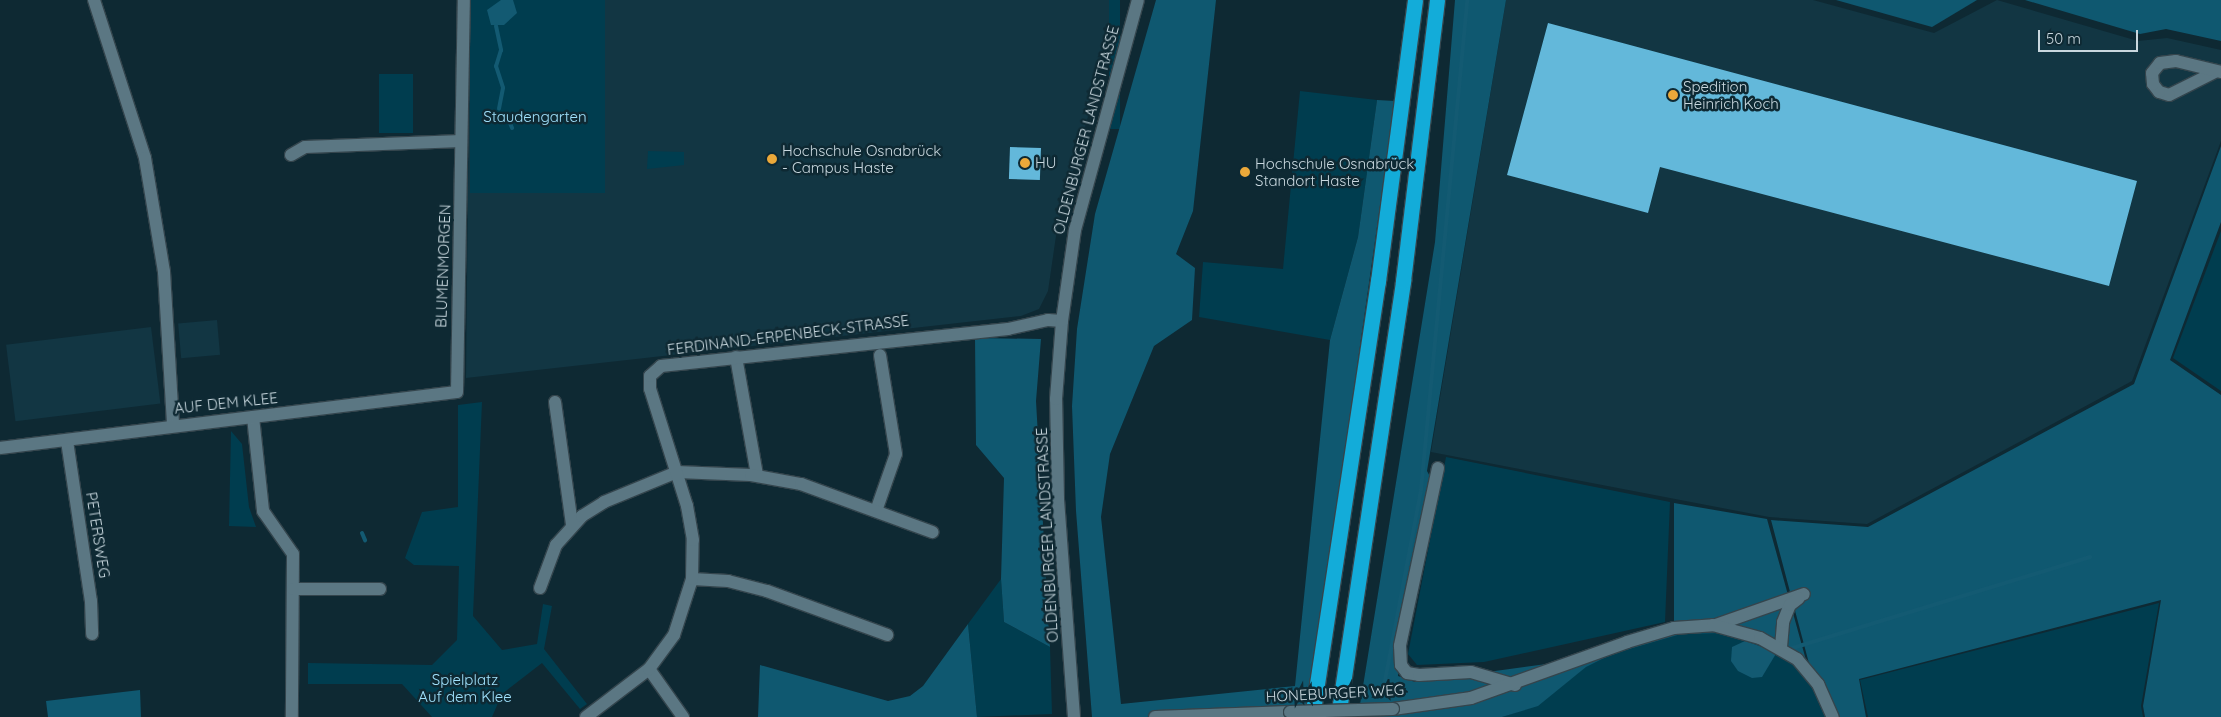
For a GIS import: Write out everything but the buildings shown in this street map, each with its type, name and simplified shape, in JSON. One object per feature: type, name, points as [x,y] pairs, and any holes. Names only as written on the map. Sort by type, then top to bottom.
[{"type":"highway","points":[[1312,717],[1378,281],[1415,0]]},
{"type":"highway","points":[[1338,717],[1403,281],[1437,0]]},
{"type":"street","points":[[94,0],[145,158],[164,272],[173,425]]},
{"type":"street","name":"BLUMENMORGEN","points":[[456,387],[464,0]]},
{"type":"street","name":"OLDENBURGER LANDSTRASSE","points":[[1074,717],[1058,499],[1056,399],[1062,321],[1075,230],[1138,0]]},
{"type":"street","points":[[291,155],[305,147],[461,141]]},
{"type":"street","name":"FERDINAND-ERPENBECK-STRASSE","points":[[586,717],[649,669],[674,635],[692,579],[693,540],[677,472],[650,389],[650,376],[662,366],[1062,321]]},
{"type":"street","points":[[876,511],[896,454],[880,355]]},
{"type":"street","points":[[736,357],[757,476]]},
{"type":"street","name":"AUF DEM KLEE","points":[[0,448],[67,441],[173,425],[253,417],[456,387]]},
{"type":"street","points":[[555,402],[572,525]]},
{"type":"street","points":[[253,417],[263,511],[293,554],[292,717]]},
{"type":"street","name":"PETERSWEG","points":[[67,441],[91,602],[92,634]]},
{"type":"street","name":"HONEBURGER WEG","points":[[1438,468],[1400,646],[1401,665],[1413,674],[1471,672],[1515,685]]},
{"type":"street","points":[[540,588],[547,561],[572,525],[604,502],[677,472],[757,476],[801,484],[932,532]]},
{"type":"street","points":[[692,579],[728,581],[767,591],[887,635]]},
{"type":"street","points":[[292,589],[380,589]]},
{"type":"street","name":"HONEBURGER WEG","points":[[1155,717],[1393,709],[1471,698],[1515,685],[1627,642],[1674,628],[1713,625],[1804,594],[1786,613],[1784,649]]},
{"type":"street","name":"HONEBURGER WEG","points":[[1713,625],[1742,631],[1784,649],[1818,684],[1833,717]]},
{"type":"street","points":[[649,669],[682,717]]},
{"type":"shaded area","name":"Hochschule Osnabrück - Campus Haste","points":[[470,0],[1120,0],[1057,229],[1048,291],[1039,309],[1021,316],[466,378]]},
{"type":"shaded area","points":[[501,0],[513,0],[517,13],[504,25],[491,25],[487,10]]},
{"type":"shaded area","points":[[1156,0],[1216,0],[1193,211],[1176,254],[1195,268],[1192,320],[1154,346],[1110,454],[1101,517],[1121,704],[1295,686],[1330,340],[1358,237],[1377,100],[1395,101],[1307,717],[1092,717],[1076,511],[1072,406],[1077,329],[1095,214]]},
{"type":"shaded area","points":[[1455,0],[1506,0],[1427,471],[1434,484],[1400,646],[1398,676],[1415,682],[1598,657],[1674,628],[1674,503],[1767,519],[1809,671],[1781,647],[1721,633],[1681,634],[1612,654],[1586,667],[1538,706],[1502,717],[1358,717],[1435,242]]},
{"type":"shaded area","points":[[1506,0],[1813,0],[1934,33],[1997,0],[2138,41],[2167,38],[2221,50],[2221,141],[2132,381],[1867,524],[1769,517],[1431,452]]},
{"type":"shaded area","points":[[1836,0],[1977,0],[1932,27]]},
{"type":"shaded area","points":[[2025,0],[2221,0],[2221,41],[2166,29],[2140,34]]},
{"type":"shaded area","points":[[2221,146],[2221,222],[2170,360],[2221,395],[2221,717],[2145,717],[2143,706],[2161,600],[1859,679],[1866,717],[1832,717],[1811,671],[1771,520],[1868,527],[2134,384]]},
{"type":"shaded area","points":[[217,320],[220,355],[181,358],[178,323]]},
{"type":"shaded area","points":[[151,327],[160,403],[15,421],[6,345]]},
{"type":"shaded area","points":[[975,338],[1041,339],[1036,401],[1050,647],[1004,622],[1001,579],[1004,478],[976,445]]},
{"type":"shaded area","points":[[968,624],[977,717],[758,717],[760,665],[888,701],[910,696],[923,686]]},
{"type":"shaded area","points":[[1745,641],[1777,652],[1762,677],[1752,678],[1738,671],[1731,661],[1732,647]]},
{"type":"shaded area","points":[[140,690],[141,717],[48,717],[46,701]]},
{"type":"green space","name":"Staudengarten","points":[[470,0],[605,0],[605,193],[470,193]]},
{"type":"green space","points":[[1109,0],[1120,0],[1120,129],[1109,129]]},
{"type":"green space","points":[[379,74],[413,74],[413,133],[379,133]]},
{"type":"green space","points":[[1300,91],[1377,100],[1358,237],[1330,340],[1199,317],[1203,262],[1283,269]]},
{"type":"green space","points":[[648,151],[684,152],[684,165],[647,169]]},
{"type":"green space","points":[[2221,231],[2221,391],[2173,358]]},
{"type":"green space","name":"Spielplatz Auf dem Klee","points":[[482,402],[473,616],[502,650],[537,644],[543,604],[552,606],[544,649],[587,704],[580,709],[542,663],[502,694],[492,717],[432,717],[402,684],[308,684],[308,663],[432,665],[457,640],[459,566],[414,565],[405,558],[422,512],[458,507],[458,405]]},
{"type":"green space","points":[[231,431],[242,444],[249,507],[256,527],[229,526]]},
{"type":"green space","points":[[1446,457],[1670,502],[1665,622],[1484,662],[1417,665],[1408,654]]},
{"type":"green space","points":[[1001,579],[1004,622],[1050,647],[1052,714],[977,717],[968,624]]},
{"type":"green space","points":[[2159,603],[2141,706],[2143,717],[1868,717],[1860,680]]},
{"type":"green space","points":[[1713,625],[1781,647],[1809,671],[1831,717],[1502,717],[1538,705],[1598,657],[1674,628]]},
{"type":"waterway","points":[[1384,686],[1421,490],[1467,0]]},
{"type":"waterway","points":[[496,26],[501,50],[496,66],[503,88],[499,109]]},
{"type":"waterway","points":[[507,116],[512,128]]},
{"type":"waterway","points":[[362,533],[365,540]]},
{"type":"waterway","points":[[1786,650],[2090,557]]},
{"type":"place","name":"Spedition Heinrich Koch","points":[[1673,95]]},
{"type":"place","name":"Hochschule Osnabrück - Campus Haste","points":[[772,159]]},
{"type":"place","name":"HU","points":[[1025,163]]},
{"type":"place","name":"Hochschule Osnabrück Standort Haste","points":[[1245,172]]}]
